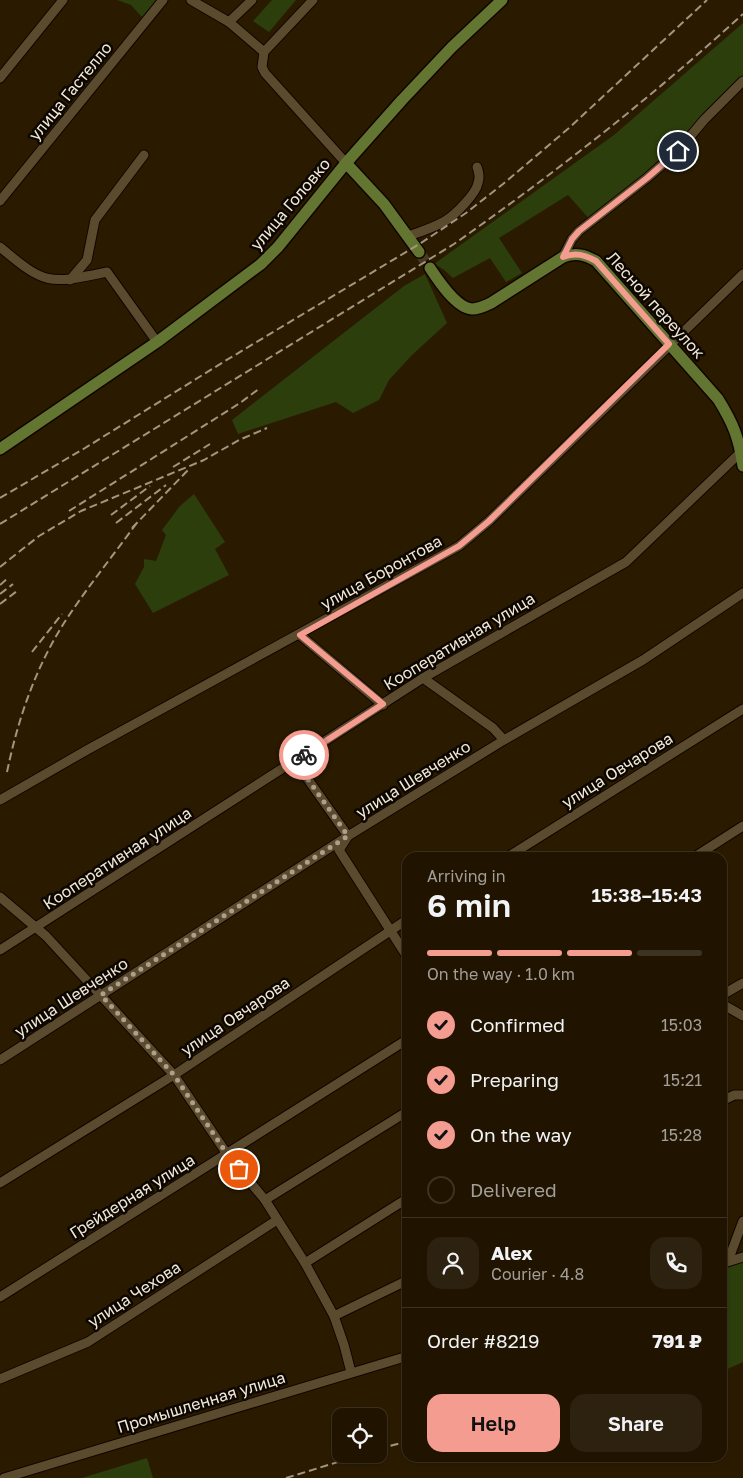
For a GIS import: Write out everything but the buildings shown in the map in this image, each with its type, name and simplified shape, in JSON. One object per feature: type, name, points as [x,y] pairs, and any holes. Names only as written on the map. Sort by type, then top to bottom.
[{"type":"main road","name":"улица Головко","points":[[0,449],[157,342],[261,264],[278,247],[346,163],[452,47],[502,0]]},
{"type":"main road","points":[[346,163],[384,204],[419,252]]},
{"type":"main road","name":"Лесной переулок","points":[[563,257],[571,254],[580,254],[596,261],[718,399],[732,422],[743,466]]},
{"type":"main road","points":[[430,268],[457,302],[464,307],[472,309],[491,303],[563,257]]},
{"type":"street","points":[[0,78],[63,0]]},
{"type":"street","name":"улица Гастелло","points":[[0,201],[163,0]]},
{"type":"street","points":[[191,0],[230,22],[264,52]]},
{"type":"street","points":[[230,22],[252,0]]},
{"type":"street","points":[[313,0],[264,52],[262,67],[265,73],[346,163]]},
{"type":"street","points":[[563,257],[572,239],[579,231],[640,184],[678,151],[704,120],[743,81]]},
{"type":"street","points":[[70,280],[87,260],[95,220],[144,155]]},
{"type":"street","points":[[408,236],[444,221],[456,211],[474,193],[478,184],[479,173],[477,167]]},
{"type":"street","points":[[0,247],[24,267],[40,277],[60,281],[107,272],[157,342]]},
{"type":"street","name":"улица Боронтова","points":[[0,800],[87,750],[300,635],[459,546],[489,521],[743,274]]},
{"type":"street","name":"Кооперативная улица","points":[[0,950],[423,678],[626,562],[741,452]]},
{"type":"street","name":"улица Шевченко","points":[[0,1060],[348,836],[504,740],[643,660],[743,592]]},
{"type":"street","points":[[300,635],[383,704]]},
{"type":"street","points":[[423,678],[493,728],[504,740]]},
{"type":"street","name":"улица Овчарова","points":[[516,852],[743,709]]},
{"type":"street","points":[[295,761],[348,836],[339,850],[402,949]]},
{"type":"street","points":[[702,852],[743,826]]},
{"type":"street","points":[[0,897],[46,936],[174,1075],[227,1154],[264,1200],[305,1263],[334,1316],[351,1372]]},
{"type":"street","name":"улица Овчарова","points":[[0,1183],[174,1075],[402,923]]},
{"type":"street","points":[[727,992],[743,983]]},
{"type":"street","points":[[727,1007],[743,1016]]},
{"type":"street","name":"Грейдерная улица","points":[[0,1297],[402,1043]]},
{"type":"street","points":[[727,1098],[734,1095],[743,1095]]},
{"type":"street","points":[[264,1200],[402,1115]]},
{"type":"street","points":[[305,1263],[402,1202]]},
{"type":"street","name":"улица Чехова","points":[[0,1379],[88,1342],[277,1220]]},
{"type":"street","points":[[727,1257],[743,1221]]},
{"type":"street","points":[[727,1261],[743,1257]]},
{"type":"street","points":[[334,1316],[402,1283]]},
{"type":"street","name":"Промышленная улица","points":[[4,1478],[402,1358]]},
{"type":"green space","points":[[117,0],[156,0],[142,17],[131,5]]},
{"type":"green space","points":[[272,0],[296,0],[269,32],[253,21]]},
{"type":"green space","points":[[743,23],[743,81],[678,151],[592,222],[568,195],[499,238],[522,273],[506,282],[490,258],[453,278],[434,264],[614,135]]},
{"type":"green space","points":[[425,274],[447,323],[412,355],[389,380],[379,400],[353,413],[336,402],[238,434],[232,420],[404,286]]},
{"type":"green space","points":[[194,494],[225,542],[215,549],[229,575],[153,613],[135,584],[144,567],[144,559],[156,561],[166,535],[162,530],[180,506]]},
{"type":"green space","points":[[743,1262],[743,1362],[727,1369],[727,1267]]},
{"type":"green space","points":[[147,1458],[153,1478],[82,1478]]},
{"type":"tunnel","points":[[419,252],[430,268]]},
{"type":"railway","points":[[0,498],[421,243],[466,213],[569,128],[707,0]]},
{"type":"railway","points":[[0,524],[454,244],[602,134],[674,75],[743,14]]},
{"type":"railway","points":[[69,511],[240,403],[260,388]]},
{"type":"railway","points":[[0,567],[39,536],[81,511],[204,460],[239,440],[267,428]]},
{"type":"railway","points":[[173,467],[210,444]]},
{"type":"railway","points":[[132,528],[189,469]]},
{"type":"railway","points":[[116,523],[166,485]]},
{"type":"railway","points":[[111,515],[150,486]]},
{"type":"railway","points":[[7,772],[22,714],[44,658],[72,610],[136,524]]},
{"type":"railway","points":[[0,585],[8,578]]},
{"type":"railway","points":[[0,594],[13,584]]},
{"type":"railway","points":[[0,604],[17,591]]},
{"type":"railway","points":[[32,652],[62,614]]},
{"type":"railway","points":[[387,1447],[402,1443]]},
{"type":"railway","points":[[286,1478],[335,1463]]},
{"type":"way so far","points":[[239,1169],[174,1075],[101,995],[348,836],[295,761],[304,755]]},
{"type":"route","points":[[304,755],[383,704],[300,635],[459,546],[489,521],[669,344],[596,261],[580,254],[571,254],[563,257],[572,239],[579,231],[647,178],[678,151]]}]
